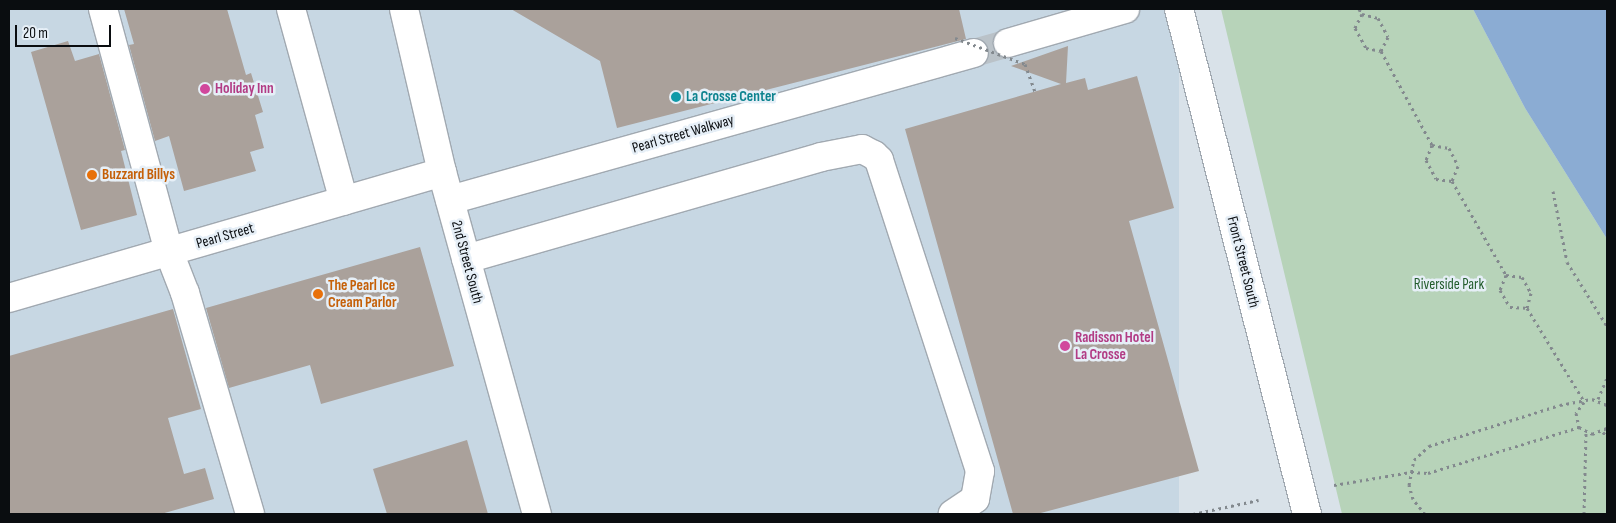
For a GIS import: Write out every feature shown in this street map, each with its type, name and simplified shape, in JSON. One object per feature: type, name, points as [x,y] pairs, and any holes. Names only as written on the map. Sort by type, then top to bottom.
[{"type":"street","points":[[103,9],[169,252],[185,294],[250,514]]},
{"type":"street","points":[[291,9],[344,201]]},
{"type":"street","name":"2nd Street South","points":[[404,9],[442,172],[537,514]]},
{"type":"street","points":[[1008,43],[1125,9]]},
{"type":"street","name":"Front Street South","points":[[1179,9],[1306,514]]},
{"type":"street","name":"Pearl Street Walkway","points":[[450,200],[965,46]]},
{"type":"street","points":[[466,259],[850,150],[862,149],[874,155],[879,160],[980,471],[975,499],[953,514]]},
{"type":"street","name":"Pearl Street","points":[[9,298],[442,172]]},
{"type":"path","points":[[1359,9],[1362,14],[1378,18],[1388,37],[1381,51]]},
{"type":"path","points":[[1362,14],[1355,28],[1366,48],[1381,51]]},
{"type":"path","points":[[965,46],[1025,64],[1036,92]]},
{"type":"path","points":[[1381,51],[1432,145]]},
{"type":"path","points":[[1432,145],[1448,148],[1458,166],[1452,181]]},
{"type":"path","points":[[1432,145],[1426,160],[1436,179],[1452,181]]},
{"type":"path","points":[[1452,181],[1506,275]]},
{"type":"path","points":[[1553,191],[1567,262],[1607,326]]},
{"type":"path","points":[[1506,275],[1500,290],[1510,306],[1527,308]]},
{"type":"path","points":[[1506,275],[1522,277],[1531,293],[1527,308],[1584,401]]},
{"type":"path","points":[[1598,399],[1607,378]]},
{"type":"path","points":[[1425,514],[1413,498],[1409,485],[1411,472],[1421,452],[1437,442],[1560,405],[1598,399],[1607,404]]},
{"type":"path","points":[[1584,401],[1576,414],[1579,427],[1586,433],[1604,432],[1607,428]]},
{"type":"path","points":[[1334,485],[1411,472],[1428,473],[1579,427]]},
{"type":"path","points":[[1604,432],[1607,437]]},
{"type":"path","points":[[1584,514],[1586,433]]},
{"type":"path","points":[[1193,514],[1259,500]]},
{"type":"shaded area","points":[[9,9],[1179,9],[1179,514],[9,514]]},
{"type":"green space","name":"Riverside Park","points":[[1221,9],[1473,9],[1525,108],[1607,239],[1607,514],[1342,514]]},
{"type":"water","points":[[1473,9],[1607,9],[1607,239],[1525,108]]},
{"type":"building","name":"Holiday Inn","points":[[124,9],[227,9],[246,75],[251,73],[263,112],[255,115],[264,148],[250,152],[256,171],[184,191],[169,136],[155,141],[129,45],[134,44]]},
{"type":"building","name":"La Crosse Center","points":[[511,9],[959,9],[966,39],[617,128],[600,61]]},
{"type":"building","points":[[68,41],[75,61],[99,54],[125,150],[121,151],[137,215],[81,230],[31,52]]},
{"type":"building","name":"Radisson Hotel La Crosse","points":[[1068,46],[1066,83],[1085,78],[1088,90],[1137,76],[1174,208],[1129,221],[1199,471],[1037,514],[1013,514],[905,129],[1061,84],[1011,66]]},
{"type":"building","points":[[420,247],[454,366],[321,404],[310,365],[229,388],[206,308]]},
{"type":"building","points":[[173,309],[201,409],[168,418],[184,474],[205,468],[214,499],[161,514],[9,514],[9,356]]},
{"type":"building","points":[[467,440],[488,514],[387,514],[373,469]]},
{"type":"tunnel","points":[[974,53],[1008,43]]},
{"type":"place","name":"Holiday Inn","points":[[205,89]]},
{"type":"place","name":"La Crosse Center","points":[[676,97]]},
{"type":"place","name":"Buzzard Billys","points":[[92,175]]},
{"type":"place","name":"The Pearl Ice Cream Parlor","points":[[318,294]]},
{"type":"place","name":"Radisson Hotel La Crosse","points":[[1065,346]]}]
